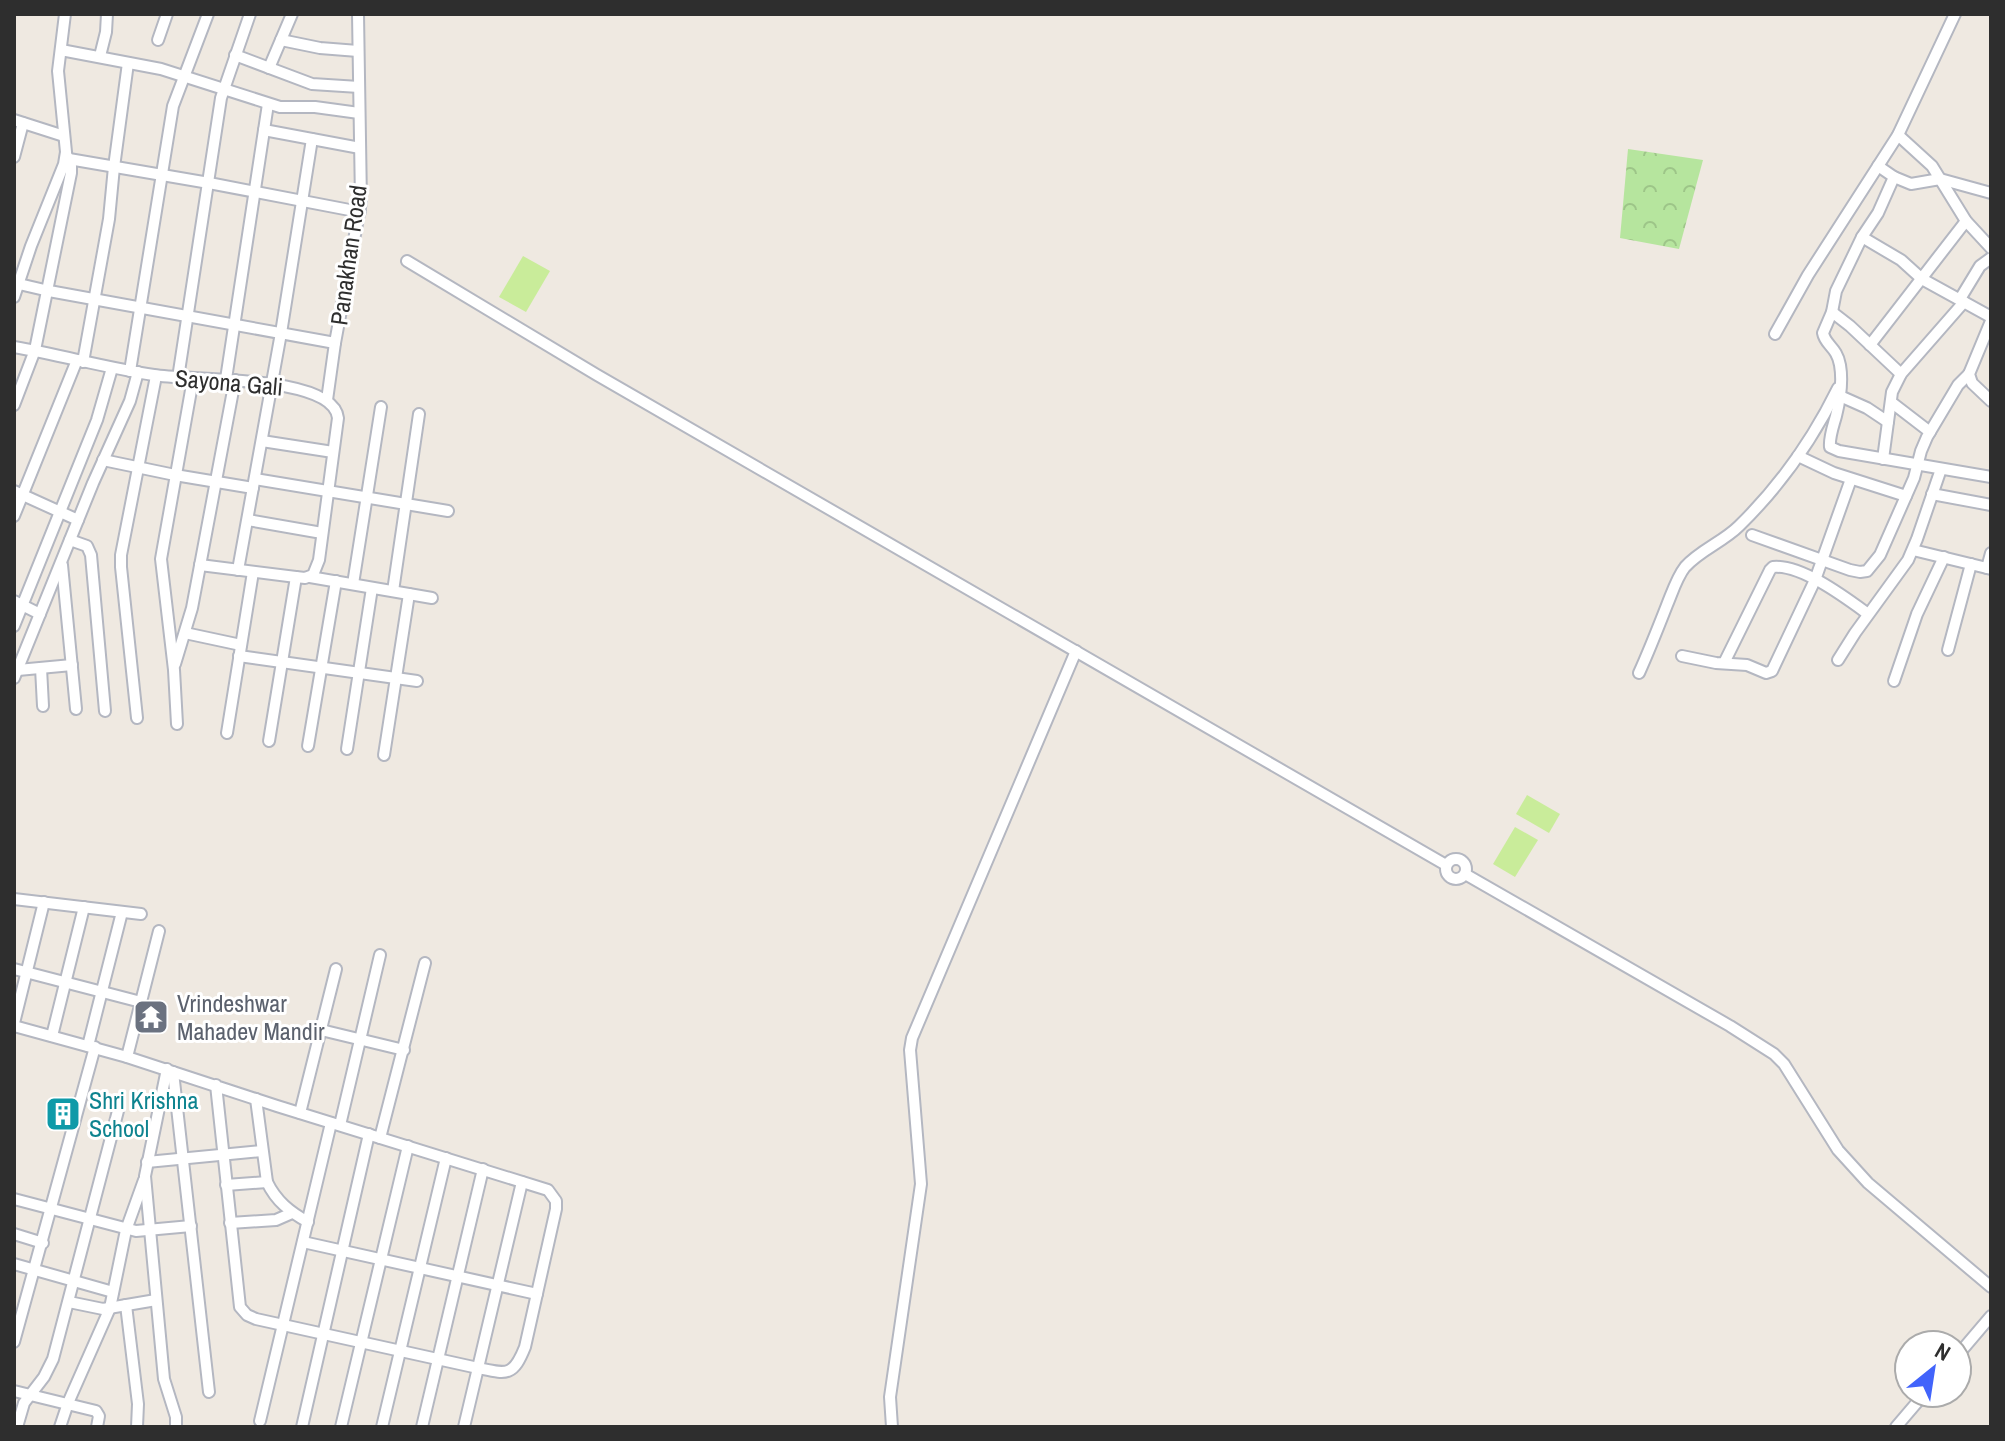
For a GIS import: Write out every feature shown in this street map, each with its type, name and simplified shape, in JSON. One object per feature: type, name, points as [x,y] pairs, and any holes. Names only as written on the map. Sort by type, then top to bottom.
[{"type":"street","points":[[14,405],[35,350],[69,183],[71,166],[64,136],[58,71],[65,14]]},
{"type":"street","points":[[100,56],[107,14]]},
{"type":"street","points":[[158,40],[167,14]]},
{"type":"street","points":[[16,674],[130,401],[139,308],[173,106],[208,14]]},
{"type":"street","points":[[178,378],[224,89],[250,14]]},
{"type":"street","points":[[269,68],[292,14]]},
{"type":"street","name":"Panakhan Road","points":[[327,400],[360,212],[358,14]]},
{"type":"street","points":[[1775,334],[1808,275],[1898,135],[1955,14]]},
{"type":"street","points":[[281,40],[320,48],[358,51]]},
{"type":"street","points":[[61,50],[185,76],[268,104],[359,113]]},
{"type":"street","points":[[235,55],[312,84],[359,87]]},
{"type":"street","points":[[14,516],[18,493],[80,361],[95,300],[109,219],[128,63]]},
{"type":"street","points":[[174,670],[192,608],[216,482],[231,380],[234,324],[268,104]]},
{"type":"street","points":[[14,157],[19,122],[64,136]]},
{"type":"street","points":[[264,130],[360,148]]},
{"type":"street","points":[[1898,135],[1923,156],[1966,221],[1991,248]]},
{"type":"street","points":[[238,570],[312,139]]},
{"type":"street","points":[[67,156],[360,212]]},
{"type":"street","points":[[14,297],[67,156]]},
{"type":"street","points":[[1878,166],[1911,184],[1940,179],[1991,193]]},
{"type":"street","points":[[1894,177],[1836,291],[1822,337],[1834,347],[1838,356],[1841,383],[1830,447],[1918,466],[1991,477]]},
{"type":"street","points":[[1870,345],[1966,221]]},
{"type":"street","points":[[1752,535],[1850,570],[1867,571],[1880,555],[1930,432],[1958,385],[1969,374],[1991,319],[1922,279],[1901,260],[1862,237]]},
{"type":"street","points":[[1883,459],[1892,392],[1901,374],[1962,300],[1980,266],[1991,258]]},
{"type":"street","points":[[407,261],[597,375],[1446,865],[1445,870],[1450,878],[1457,880],[1465,874],[1774,1054],[1784,1064],[1851,1166],[1991,1287]]},
{"type":"street","points":[[19,284],[335,343]]},
{"type":"street","points":[[1832,312],[1901,374]]},
{"type":"street","name":"Sayona Gali","points":[[14,347],[156,376],[272,383],[327,400]]},
{"type":"street","points":[[14,626],[18,603],[60,512],[97,420],[112,368]]},
{"type":"street","points":[[1969,374],[1972,383],[1991,401]]},
{"type":"street","points":[[137,718],[121,567],[124,534],[156,376]]},
{"type":"street","points":[[177,724],[161,559],[193,379]]},
{"type":"street","points":[[1639,673],[1685,568],[1694,558],[1724,539],[1762,502],[1818,428],[1841,383]]},
{"type":"street","points":[[1840,396],[1888,422]]},
{"type":"street","points":[[310,577],[319,560],[338,418],[337,410],[327,400]]},
{"type":"street","points":[[1891,402],[1930,432]]},
{"type":"street","points":[[353,584],[381,407]]},
{"type":"street","points":[[393,591],[419,414]]},
{"type":"street","points":[[262,441],[333,452]]},
{"type":"street","points":[[1798,456],[1851,479],[1906,496]]},
{"type":"street","points":[[103,460],[216,482],[254,483],[327,492],[448,511]]},
{"type":"street","points":[[1838,660],[1908,560],[1941,469]]},
{"type":"street","points":[[1682,656],[1747,665],[1766,673],[1772,671],[1815,580],[1851,479]]},
{"type":"street","points":[[18,493],[78,520]]},
{"type":"street","points":[[1932,494],[1991,505]]},
{"type":"street","points":[[248,520],[322,533]]},
{"type":"street","points":[[70,540],[87,546],[91,555],[105,711]]},
{"type":"street","points":[[1913,550],[1989,568],[1991,553]]},
{"type":"street","points":[[1894,681],[1913,623],[1944,557]]},
{"type":"street","points":[[61,563],[76,709]]},
{"type":"street","points":[[1948,650],[1971,564]]},
{"type":"street","points":[[200,565],[310,577],[432,598]]},
{"type":"street","points":[[1724,663],[1770,570],[1777,566],[1815,580],[1868,614]]},
{"type":"street","points":[[227,733],[253,572]]},
{"type":"street","points":[[269,741],[296,577]]},
{"type":"street","points":[[308,746],[336,581]]},
{"type":"street","points":[[347,749],[372,588]]},
{"type":"street","points":[[384,755],[409,594]]},
{"type":"street","points":[[18,603],[40,614]]},
{"type":"street","points":[[185,633],[282,662],[417,681]]},
{"type":"street","points":[[892,1427],[890,1397],[921,1184],[910,1050],[912,1038],[1076,651]]},
{"type":"street","points":[[16,674],[72,665]]},
{"type":"street","points":[[41,668],[43,706]]},
{"type":"street","points":[[14,899],[141,914]]},
{"type":"street","points":[[44,902],[14,1024],[170,1070],[548,1190],[556,1201],[556,1209],[525,1347],[515,1368],[506,1373],[478,1368],[256,1319],[242,1312],[216,1085]]},
{"type":"street","points":[[52,1036],[84,907]]},
{"type":"street","points":[[14,1342],[52,1209],[122,912]]},
{"type":"street","points":[[127,1057],[159,931]]},
{"type":"street","points":[[260,1421],[308,1222],[361,1039],[380,955]]},
{"type":"street","points":[[380,1138],[425,963]]},
{"type":"street","points":[[14,969],[141,1002]]},
{"type":"street","points":[[300,1113],[336,969]]},
{"type":"street","points":[[321,1030],[404,1050]]},
{"type":"street","points":[[170,1070],[209,1392]]},
{"type":"street","points":[[60,1427],[110,1308],[126,1230],[145,1176],[170,1070]]},
{"type":"street","points":[[256,1099],[267,1182],[272,1194],[292,1213],[308,1222]]},
{"type":"street","points":[[17,1427],[24,1403],[49,1368],[119,1107]]},
{"type":"street","points":[[302,1427],[369,1134]]},
{"type":"street","points":[[341,1427],[408,1146]]},
{"type":"street","points":[[147,1162],[262,1151]]},
{"type":"street","points":[[382,1427],[446,1158]]},
{"type":"street","points":[[422,1427],[483,1169]]},
{"type":"street","points":[[145,1176],[164,1379],[176,1417],[176,1427]]},
{"type":"street","points":[[226,1185],[267,1182]]},
{"type":"street","points":[[464,1427],[522,1182]]},
{"type":"street","points":[[14,1199],[126,1230],[151,1231],[191,1226]]},
{"type":"street","points":[[230,1223],[276,1220],[292,1213]]},
{"type":"street","points":[[14,1234],[43,1243]]},
{"type":"street","points":[[303,1242],[537,1294]]},
{"type":"street","points":[[14,1264],[113,1292]]},
{"type":"street","points":[[69,1302],[93,1308],[110,1308],[156,1300]]},
{"type":"street","points":[[126,1305],[138,1404],[137,1427]]},
{"type":"street","points":[[1973,1337],[1991,1316]]},
{"type":"street","points":[[14,1391],[96,1411],[99,1416],[97,1427]]},
{"type":"street","points":[[1896,1427],[1911,1409]]},
{"type":"green space","points":[[1628,149],[1703,160],[1679,249],[1620,238]]},
{"type":"green space","points":[[523,256],[550,271],[526,312],[499,297]]},
{"type":"green space","points":[[1527,795],[1560,814],[1549,833],[1516,814]]},
{"type":"green space","points":[[1515,827],[1538,840],[1515,877],[1493,864]]},
{"type":"place","name":"Vrindeshwar Mahadev Mandir","points":[[151,1017]]},
{"type":"place","name":"Shri Krishna School","points":[[63,1114]]}]
